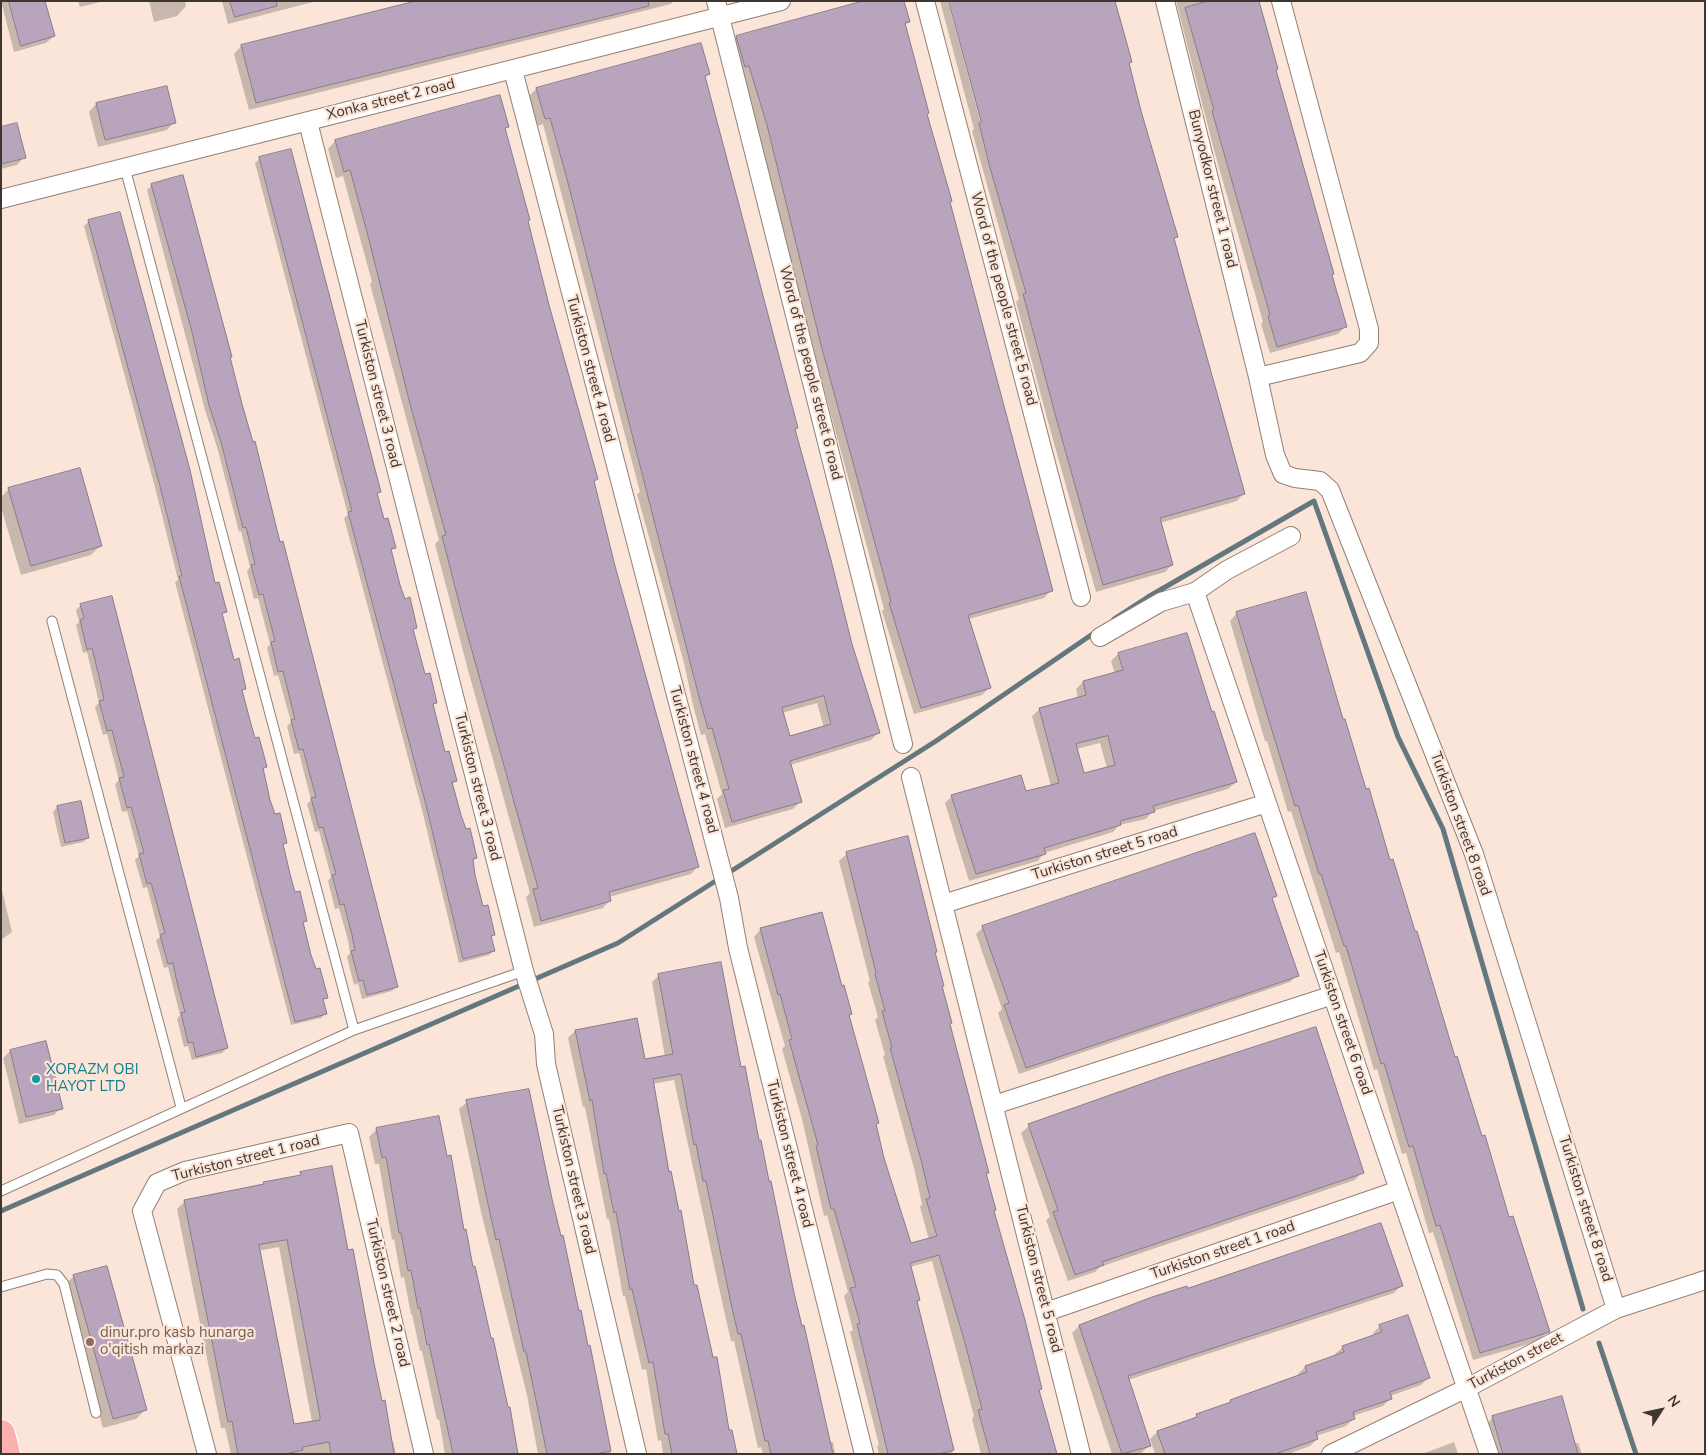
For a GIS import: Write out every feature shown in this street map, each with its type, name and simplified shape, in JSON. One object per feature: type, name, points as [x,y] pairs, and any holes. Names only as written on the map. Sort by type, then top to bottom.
[{"type":"main road","points":[[1,1434],[6,1454]]},
{"type":"street","name":"Xonka street 2 road","points":[[1,199],[512,70],[718,9],[781,1]]},
{"type":"street","name":"Word of the people street 5 road","points":[[924,1],[1081,597]]},
{"type":"street","name":"Bunyodkor street 1 road","points":[[1165,1],[1258,377]]},
{"type":"street","points":[[1258,377],[1360,353],[1369,343],[1369,329],[1281,1]]},
{"type":"street","name":"Word of the people street 6 road","points":[[718,9],[903,744]]},
{"type":"street","name":"Turkiston street 4 road","points":[[512,70],[729,898],[738,948],[864,1454]]},
{"type":"street","name":"Turkiston street 3 road","points":[[308,122],[524,971],[544,1034],[546,1064],[637,1454]]},
{"type":"street","name":"Turkiston street 8 road","points":[[1258,377],[1275,455],[1283,474],[1295,478],[1320,481],[1330,490],[1474,854],[1616,1309]]},
{"type":"street","points":[[1100,637],[1161,602],[1195,592],[1227,570],[1291,536]]},
{"type":"street","name":"Turkiston street 6 road","points":[[1195,592],[1488,1454]]},
{"type":"street","name":"Turkiston street 5 road","points":[[911,777],[1081,1454]]},
{"type":"street","name":"Turkiston street 5 road","points":[[943,904],[1267,803]]},
{"type":"street","points":[[994,1105],[1333,995]]},
{"type":"street","name":"Turkiston street 1 road","points":[[207,1454],[142,1211],[156,1183],[185,1171],[349,1133]]},
{"type":"street","name":"Turkiston street 2 road","points":[[349,1133],[424,1454]]},
{"type":"street","name":"Turkiston street 1 road","points":[[1046,1312],[1399,1190]]},
{"type":"street","name":"Turkiston street","points":[[1331,1454],[1467,1388],[1616,1309],[1705,1280]]},
{"type":"lane","points":[[125,168],[354,1030]]},
{"type":"lane","points":[[52,621],[181,1107]]},
{"type":"lane","points":[[1,1191],[181,1107],[354,1030],[524,971]]},
{"type":"lane","points":[[1,1287],[46,1274],[57,1275],[64,1284],[96,1413]]},
{"type":"building","points":[[9,1],[45,1],[55,36],[21,46]]},
{"type":"building","points":[[230,1],[276,1],[277,6],[235,17]]},
{"type":"building","points":[[416,1],[648,1],[649,6],[256,103],[241,45]]},
{"type":"building","points":[[863,1],[904,1],[910,22],[905,23],[929,113],[927,114],[952,201],[950,202],[1053,591],[968,615],[991,688],[921,708],[889,603],[891,602],[821,345],[767,125],[749,66],[745,67],[736,36]]},
{"type":"building","points":[[949,1],[1115,1],[1132,62],[1129,63],[1141,111],[1178,237],[1174,238],[1245,494],[1160,518],[1173,565],[1103,585],[1023,294],[1026,293],[989,164],[979,123],[981,122]]},
{"type":"building","points":[[1208,1],[1259,1],[1278,69],[1276,70],[1334,274],[1332,275],[1347,327],[1277,347],[1268,316],[1270,315],[1185,8]]},
{"type":"building","points":[[701,43],[710,74],[705,76],[798,428],[795,429],[852,644],[880,733],[790,761],[802,802],[732,822],[723,790],[729,789],[712,728],[708,729],[699,697],[567,179],[550,118],[545,119],[536,88]],"holes":[[[824,696],[831,724],[790,736],[782,708]]]},
{"type":"building","points":[[167,86],[176,123],[105,140],[96,103]]},
{"type":"building","points":[[500,95],[509,127],[505,128],[530,220],[528,221],[549,305],[598,479],[594,481],[615,566],[699,867],[609,892],[611,901],[541,921],[533,889],[538,888],[464,622],[442,536],[446,535],[410,404],[367,232],[350,170],[344,172],[335,140]]},
{"type":"building","points":[[17,123],[26,158],[1,164],[1,127]]},
{"type":"building","points":[[291,149],[381,492],[377,493],[384,519],[388,518],[396,548],[391,549],[400,585],[405,599],[410,597],[417,628],[413,629],[425,674],[430,673],[437,703],[433,704],[445,752],[449,751],[457,781],[452,782],[466,829],[470,828],[477,858],[473,859],[475,875],[483,906],[488,905],[495,935],[491,936],[495,951],[463,959],[426,805],[348,512],[352,511],[259,157]]},
{"type":"building","points":[[183,175],[232,357],[230,357],[242,404],[253,442],[255,441],[280,542],[283,541],[398,987],[367,995],[363,980],[359,981],[351,951],[355,950],[352,935],[344,904],[340,905],[332,875],[336,874],[323,827],[319,828],[311,798],[316,797],[303,749],[299,750],[291,720],[295,719],[283,671],[278,672],[271,642],[275,641],[263,594],[259,595],[251,565],[255,564],[246,527],[243,528],[151,184]]},
{"type":"building","points":[[120,212],[190,470],[215,583],[219,582],[227,612],[222,613],[234,660],[239,658],[246,689],[242,690],[255,738],[259,737],[267,767],[263,768],[270,800],[275,814],[280,813],[287,843],[283,844],[295,892],[300,891],[307,921],[303,922],[311,955],[316,969],[320,968],[328,998],[323,999],[327,1014],[295,1022],[179,576],[182,576],[160,486],[88,220]]},
{"type":"building","points":[[80,468],[102,546],[31,566],[8,488]]},
{"type":"building","points":[[1306,592],[1343,719],[1345,719],[1366,789],[1369,788],[1390,860],[1393,859],[1415,931],[1417,931],[1455,1057],[1457,1056],[1482,1136],[1485,1135],[1509,1217],[1513,1216],[1550,1332],[1480,1353],[1440,1225],[1436,1226],[1413,1146],[1409,1147],[1384,1063],[1381,1064],[1346,946],[1344,946],[1321,874],[1319,874],[1298,805],[1295,806],[1236,612]]},
{"type":"building","points":[[112,596],[228,1048],[196,1057],[193,1042],[188,1043],[181,1013],[185,1012],[173,963],[168,964],[160,935],[165,933],[151,883],[147,884],[139,854],[144,853],[131,807],[127,808],[119,778],[124,777],[112,730],[107,731],[99,701],[104,700],[92,648],[87,650],[80,620],[84,618],[80,604]]},
{"type":"building","points":[[1187,633],[1237,782],[1153,806],[1155,812],[1120,821],[1121,825],[1044,848],[1046,854],[976,874],[951,795],[1021,775],[1026,791],[1059,783],[1039,708],[1086,695],[1083,681],[1123,670],[1118,653]],"holes":[[[1108,736],[1115,765],[1084,773],[1076,744]]]},
{"type":"building","points":[[81,801],[89,838],[65,843],[57,806]]},
{"type":"building","points":[[1255,833],[1277,896],[1272,898],[1299,976],[1026,1068],[1004,1005],[1009,1003],[982,926]]},
{"type":"building","points":[[908,836],[937,952],[935,952],[944,986],[942,986],[952,1023],[950,1024],[989,1173],[986,1173],[996,1210],[994,1211],[1025,1320],[1042,1389],[1039,1390],[1057,1454],[990,1454],[978,1410],[982,1409],[939,1255],[910,1263],[920,1300],[917,1301],[954,1450],[939,1454],[888,1454],[857,1324],[860,1323],[850,1288],[856,1287],[834,1209],[831,1209],[816,1146],[818,1145],[789,1040],[792,1039],[760,928],[822,912],[842,986],[844,985],[852,1014],[849,1015],[879,1123],[876,1124],[884,1158],[911,1243],[937,1236],[926,1199],[930,1198],[921,1160],[890,1048],[892,1048],[882,1011],[885,1011],[846,852]]},
{"type":"building","points":[[721,962],[741,1067],[745,1066],[759,1140],[761,1140],[769,1181],[771,1181],[794,1293],[802,1326],[804,1325],[833,1454],[771,1454],[768,1441],[765,1441],[741,1334],[738,1334],[730,1299],[706,1181],[703,1181],[696,1144],[694,1145],[681,1074],[653,1079],[669,1172],[671,1171],[679,1211],[681,1210],[694,1285],[697,1285],[713,1357],[717,1357],[729,1430],[732,1430],[737,1454],[672,1454],[668,1434],[665,1434],[653,1362],[649,1363],[632,1289],[630,1290],[616,1212],[614,1213],[606,1173],[604,1174],[592,1100],[590,1101],[575,1030],[637,1018],[645,1059],[673,1054],[658,974]]},
{"type":"building","points":[[1316,1027],[1364,1173],[1102,1262],[1104,1265],[1075,1275],[1053,1212],[1058,1210],[1028,1124],[1164,1076]]},
{"type":"building","name":"XORAZM OBI HAYOT LTD","points":[[46,1041],[63,1109],[26,1117],[10,1050]]},
{"type":"building","points":[[529,1089],[552,1199],[561,1236],[563,1235],[588,1346],[590,1345],[611,1451],[595,1454],[547,1454],[526,1352],[524,1352],[499,1239],[496,1240],[466,1100]]},
{"type":"building","points":[[439,1116],[447,1156],[451,1155],[464,1230],[466,1229],[473,1267],[475,1266],[508,1407],[510,1407],[518,1454],[453,1454],[429,1344],[427,1345],[420,1308],[418,1308],[411,1270],[408,1271],[401,1233],[399,1233],[386,1157],[382,1158],[376,1128]]},
{"type":"building","points":[[332,1166],[348,1250],[353,1249],[382,1401],[385,1400],[394,1454],[331,1454],[329,1442],[302,1447],[303,1450],[285,1454],[238,1454],[232,1421],[228,1422],[184,1200],[264,1184],[263,1182],[301,1175],[300,1172]],"holes":[[[287,1240],[320,1420],[294,1424],[259,1245]]]},
{"type":"building","points":[[1381,1223],[1403,1286],[1128,1376],[1151,1446],[1122,1454],[1079,1325],[1152,1297],[1187,1286],[1188,1288]]},
{"type":"building","points":[[107,1266],[147,1410],[113,1419],[73,1275]]},
{"type":"building","points":[[1408,1315],[1430,1378],[1390,1392],[1392,1399],[1353,1412],[1355,1419],[1316,1432],[1318,1439],[1275,1454],[1165,1454],[1157,1431],[1197,1417],[1196,1414],[1231,1402],[1230,1400],[1307,1372],[1305,1366],[1344,1352],[1342,1346],[1382,1332],[1379,1325]]},
{"type":"building","points":[[1562,1396],[1578,1454],[1503,1454],[1492,1416]]},
{"type":"waterway","points":[[1114,619],[1148,597],[1314,501],[1398,737],[1443,829],[1583,1309]]},
{"type":"waterway","points":[[1,1211],[618,943],[936,741],[1097,631]]},
{"type":"waterway","points":[[1599,1343],[1636,1454]]},
{"type":"place","name":"XORAZM OBI HAYOT LTD","points":[[36,1079]]},
{"type":"place","name":"dinur.pro kasb hunarga o'qitish markazi","points":[[90,1342]]}]
